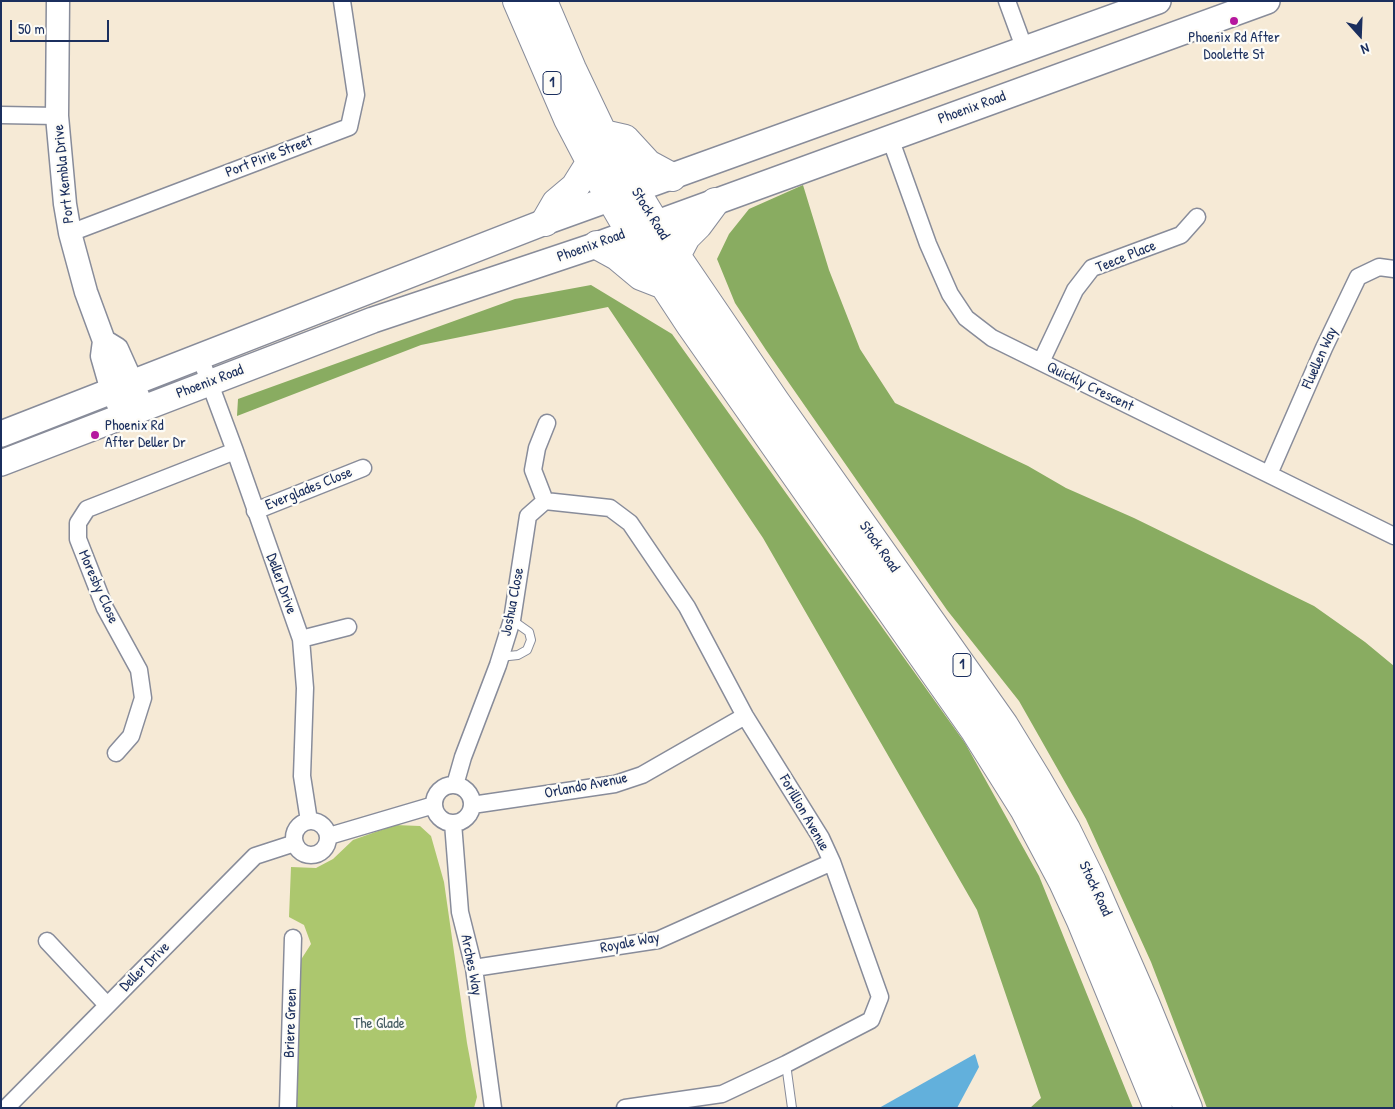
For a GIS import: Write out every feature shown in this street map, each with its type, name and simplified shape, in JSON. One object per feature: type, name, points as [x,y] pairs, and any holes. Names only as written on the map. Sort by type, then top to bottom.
[{"type":"highway","name":"Stock Road","points":[[517,1],[565,111],[610,199],[676,256],[1004,725],[1037,779],[1066,829],[1092,882],[1146,1003],[1188,1108]]},
{"type":"highway","name":"Stock Road","points":[[543,1],[572,69],[603,134],[635,190],[642,228],[663,284],[975,731],[1024,809],[1059,875],[1085,930],[1158,1108]]},
{"type":"highway","points":[[603,134],[625,140],[648,164],[672,177]]},
{"type":"highway","points":[[545,222],[556,203],[575,187],[590,163]]},
{"type":"highway","points":[[676,256],[686,237],[698,225],[715,202]]},
{"type":"highway","points":[[597,244],[617,256],[641,276],[663,284]]},
{"type":"main road","name":"Phoenix Road","points":[[1,434],[545,222],[1158,1]]},
{"type":"main road","name":"Phoenix Road","points":[[1,463],[373,320],[715,202],[1267,1]]},
{"type":"street","name":"Port Kembla Drive","points":[[58,1],[57,116],[65,204],[70,232],[86,292],[104,342],[102,356],[122,387],[133,411]]},
{"type":"street","name":"Port Pirie Street","points":[[70,232],[348,127],[356,96],[342,1]]},
{"type":"street","points":[[1007,1],[1025,50]]},
{"type":"street","points":[[1,115],[57,116]]},
{"type":"street","name":"Quickly Crescent","points":[[890,138],[928,244],[950,294],[966,318],[992,338],[1394,536]]},
{"type":"street","name":"Teece Place","points":[[1040,362],[1075,290],[1092,268],[1181,235],[1197,217]]},
{"type":"street","name":"Fluellen Way","points":[[1269,474],[1324,348],[1358,277],[1379,267],[1394,269]]},
{"type":"street","name":"Deller Drive","points":[[200,357],[301,639],[305,688],[302,776],[309,821]]},
{"type":"street","points":[[545,501],[533,470],[536,448],[547,423]]},
{"type":"street","name":"Moresby Close","points":[[116,753],[132,736],[143,698],[139,670],[105,608],[78,539],[78,523],[87,509],[235,451]]},
{"type":"street","name":"Everglades Close","points":[[255,511],[364,468]]},
{"type":"street","name":"Joshua Close","points":[[455,785],[463,757],[512,620],[528,516],[545,501]]},
{"type":"street","name":"Forillion Avenue","points":[[545,501],[610,508],[630,523],[687,607],[745,716],[821,838],[832,862],[880,997],[871,1020],[786,1064],[722,1094],[625,1108]]},
{"type":"street","points":[[301,639],[348,627]]},
{"type":"street","name":"Orlando Avenue","points":[[472,805],[616,784],[642,775],[745,716]]},
{"type":"street","points":[[455,785],[464,788],[471,797],[472,805],[470,812],[463,820],[453,823],[442,820],[436,813],[434,805],[436,795],[442,788],[455,785]]},
{"type":"street","points":[[329,836],[434,805]]},
{"type":"street","points":[[309,821],[318,822],[326,828],[329,836],[328,845],[323,852],[315,856],[306,855],[299,851],[295,843],[294,836],[297,829],[309,821]]},
{"type":"street","name":"Arches Way","points":[[453,823],[460,912],[474,968],[493,1108]]},
{"type":"street","name":"Deller Drive","points":[[6,1108],[255,856],[295,843]]},
{"type":"street","name":"Royale Way","points":[[474,968],[658,940],[832,862]]},
{"type":"street","name":"Briere Green","points":[[288,1108],[293,938]]},
{"type":"street","points":[[47,940],[107,1005]]},
{"type":"lane","points":[[500,657],[518,655],[528,650],[531,640],[528,632],[512,620]]},
{"type":"lane","points":[[786,1064],[792,1108]]},
{"type":"green space","points":[[803,185],[829,270],[860,349],[895,403],[1028,466],[1066,488],[1134,518],[1314,606],[1365,642],[1394,666],[1394,1108],[1207,1108],[1151,962],[1086,819],[1019,701],[947,610],[735,303],[717,259],[729,234],[749,209]]},
{"type":"green space","points":[[591,285],[672,334],[965,743],[1039,876],[1133,1108],[1030,1108],[1041,1098],[977,910],[763,538],[608,307],[421,345],[237,416],[238,399],[515,299]]},
{"type":"green space","name":"The Glade","points":[[395,825],[420,826],[431,836],[444,882],[467,1043],[477,1097],[474,1108],[292,1108],[295,969],[311,944],[304,925],[289,917],[291,867],[316,868],[333,859],[353,840]]},
{"type":"water","points":[[975,1054],[979,1067],[957,1108],[879,1108]]},
{"type":"place","name":"Phoenix Rd After Doolette St","points":[[1234,21]]},
{"type":"place","name":"Phoenix Rd After Deller Dr","points":[[95,435]]}]
